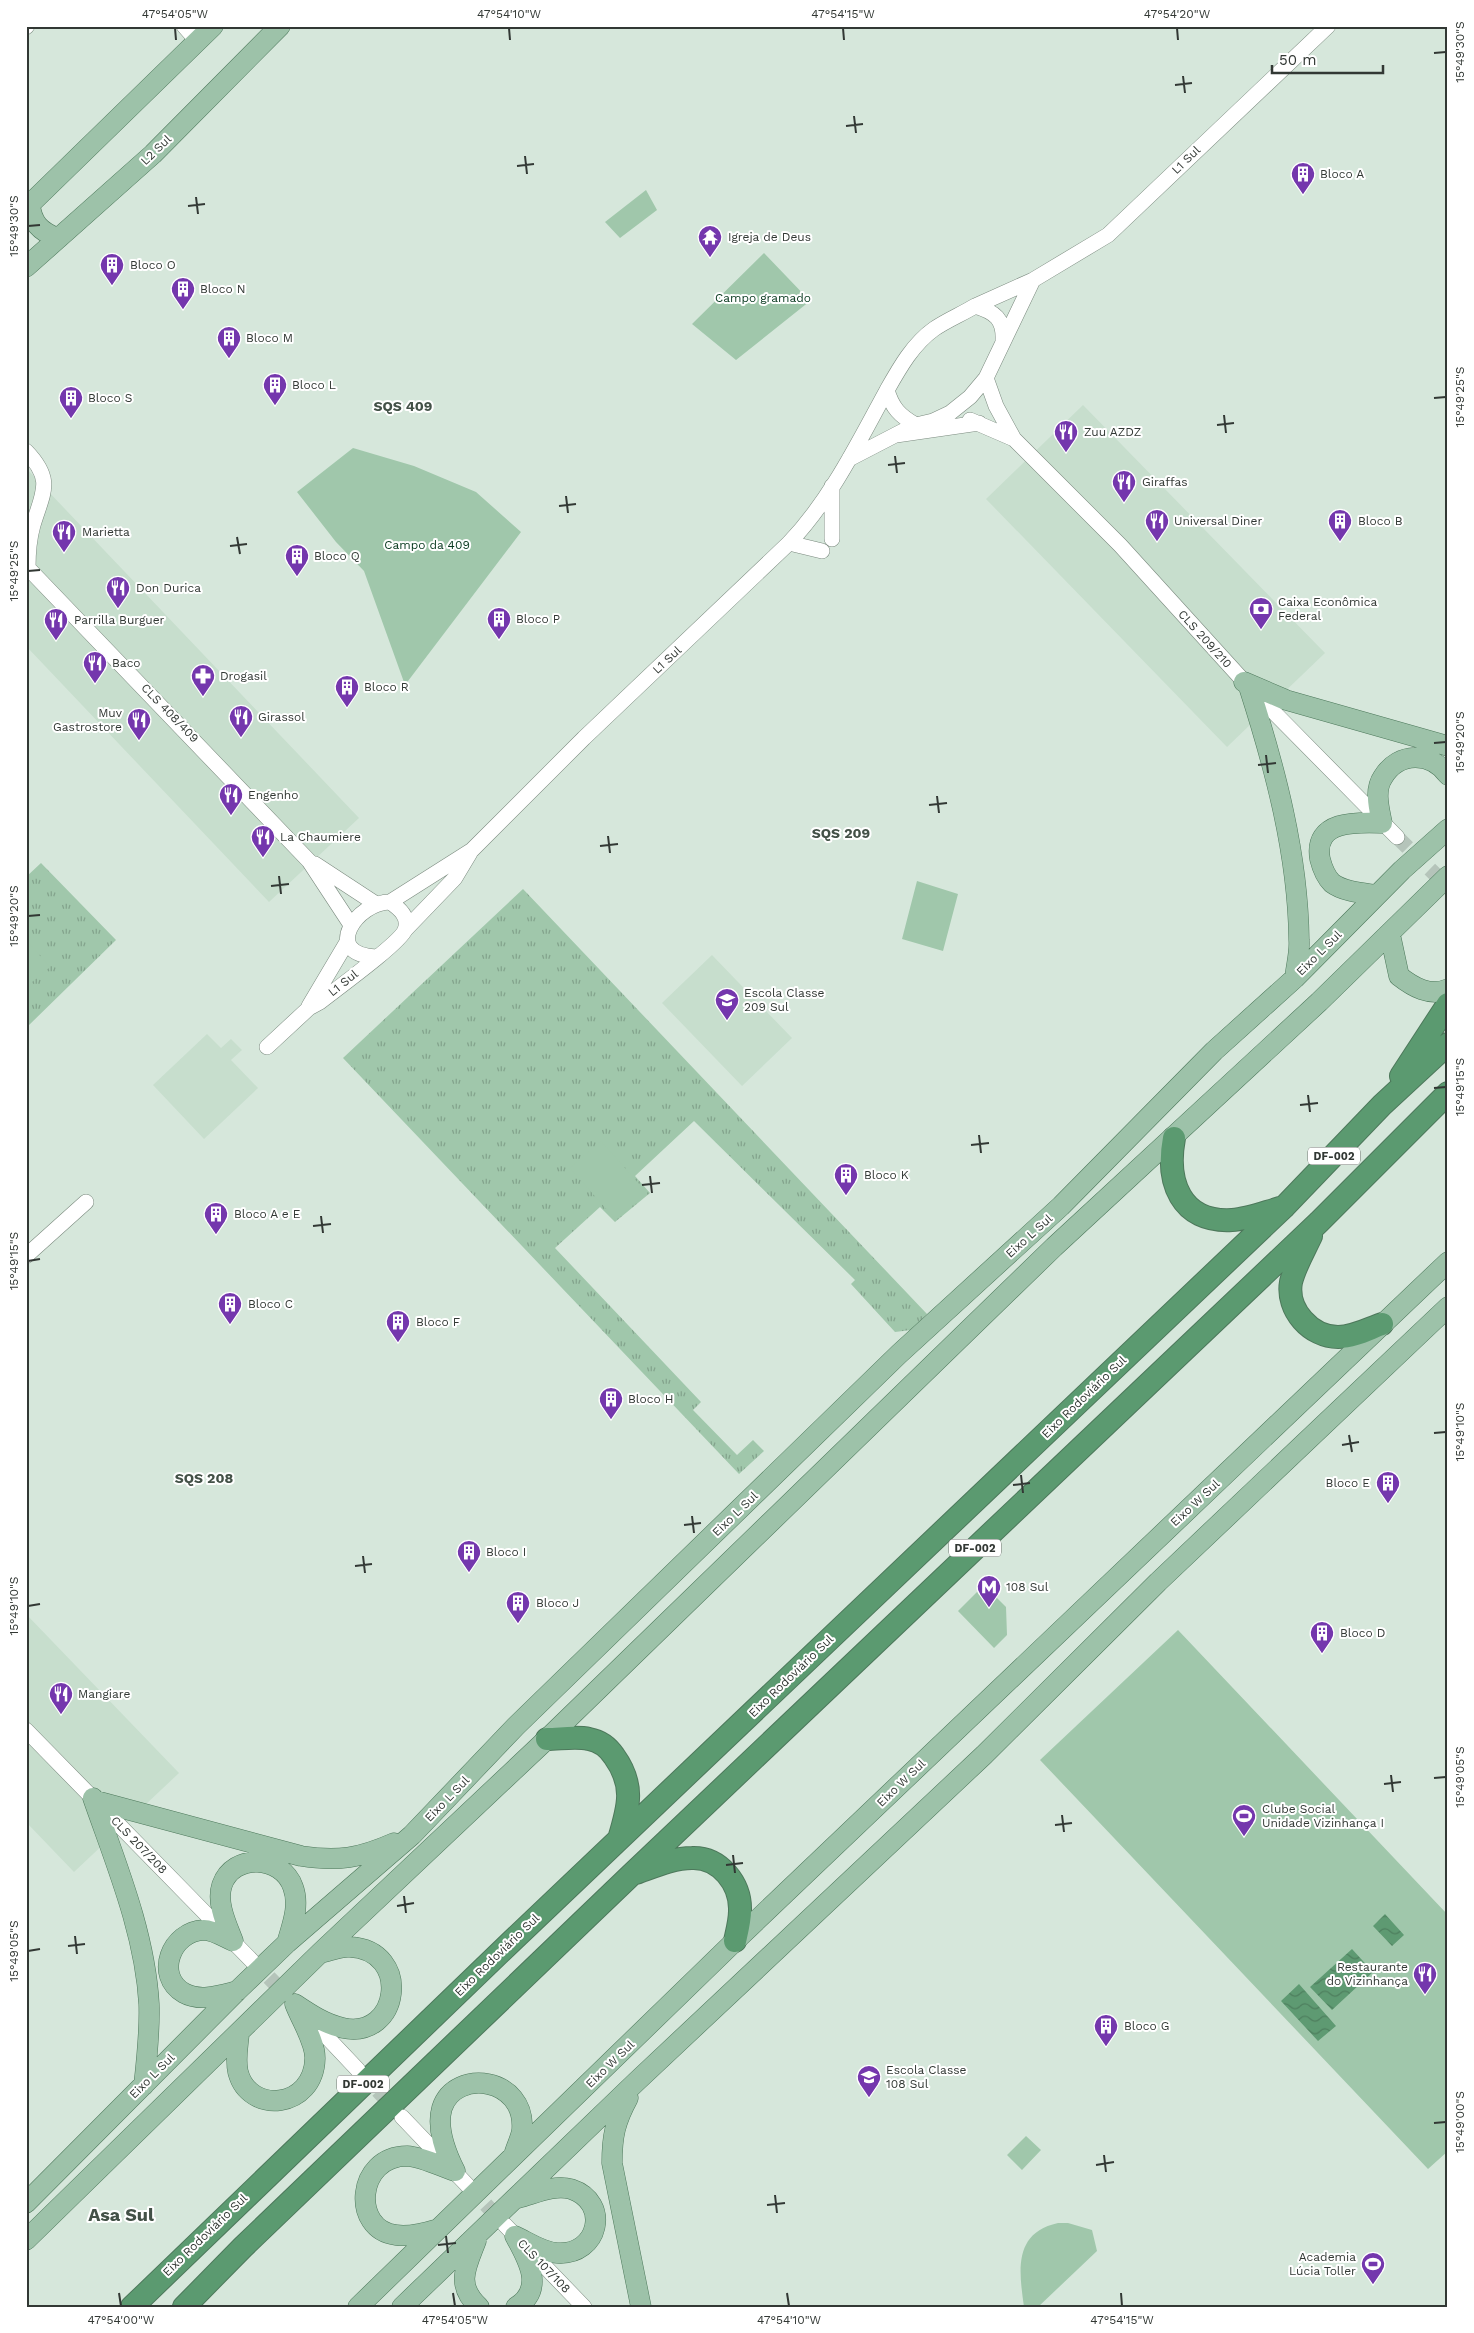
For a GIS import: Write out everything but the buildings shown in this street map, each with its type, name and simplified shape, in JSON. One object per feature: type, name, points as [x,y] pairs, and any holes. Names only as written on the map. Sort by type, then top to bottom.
[{"type":"highway","points":[[1382,1105],[1448,1004]]},
{"type":"highway","name":"Eixo Rodoviário Sul","points":[[132,2307],[619,1839],[1285,1206],[1382,1105],[1448,1044]]},
{"type":"highway","name":"DF-002","points":[[184,2307],[242,2247],[631,1875],[1319,1222],[1416,1122],[1448,1092]]},
{"type":"highway","points":[[1416,1122],[1448,1102]]},
{"type":"highway","points":[[1174,1138],[1171,1155],[1172,1176],[1178,1194],[1192,1210],[1211,1218],[1232,1220],[1285,1206]]},
{"type":"highway","points":[[1319,1222],[1299,1260],[1291,1284],[1293,1305],[1301,1320],[1317,1332],[1337,1337],[1355,1334],[1382,1324]]},
{"type":"highway","points":[[547,1739],[590,1739],[607,1747],[622,1768],[629,1791],[628,1812],[619,1839]]},
{"type":"highway","points":[[631,1875],[664,1863],[692,1858],[715,1863],[733,1880],[739,1903],[740,1910],[735,1941]]},
{"type":"main road","points":[[57,238],[37,227],[28,206],[213,26]]},
{"type":"main road","name":"L2 Sul","points":[[26,268],[57,238],[153,154],[280,26]]},
{"type":"main road","points":[[1247,684],[1294,703],[1448,746]]},
{"type":"main road","points":[[1247,684],[1267,742],[1282,804],[1294,884],[1299,942],[1295,978]]},
{"type":"main road","points":[[1377,895],[1351,891],[1332,882],[1322,868],[1319,851],[1325,834],[1340,824],[1382,822],[1378,792],[1382,777],[1394,765],[1406,758],[1423,757],[1437,763],[1448,775]]},
{"type":"main road","name":"Eixo L Sul","points":[[26,2203],[286,1943],[412,1836],[516,1726],[899,1354],[1061,1206],[1214,1051],[1295,978],[1377,895],[1448,829]]},
{"type":"main road","name":"Eixo L Sul","points":[[26,2240],[320,1953],[547,1739],[1054,1247],[1174,1138],[1390,934],[1448,876]]},
{"type":"main road","points":[[1390,934],[1399,976],[1411,986],[1428,992],[1448,989]]},
{"type":"main road","name":"Eixo W Sul","points":[[358,2307],[735,1941],[1448,1262]]},
{"type":"main road","points":[[402,2307],[636,2082],[984,1754],[1158,1582],[1448,1306]]},
{"type":"main road","points":[[94,1799],[301,1856],[324,1859],[344,1859],[368,1854],[412,1836]]},
{"type":"main road","points":[[94,1799],[135,1924],[144,1966],[149,2005],[148,2045],[144,2084]]},
{"type":"main road","points":[[233,1941],[221,1906],[222,1885],[232,1870],[246,1863],[266,1862],[284,1873],[293,1886],[296,1901],[295,1918],[286,1943]]},
{"type":"main road","points":[[233,1941],[206,1930],[190,1932],[178,1940],[171,1951],[168,1966],[172,1981],[184,1993],[213,1997],[237,1991]]},
{"type":"main road","points":[[291,2001],[323,2022],[344,2028],[360,2027],[373,2023],[384,2013],[391,2002],[393,1986],[390,1973],[381,1960],[368,1951],[350,1947],[320,1953]]},
{"type":"main road","points":[[239,2034],[236,2058],[238,2073],[245,2086],[256,2096],[273,2100],[286,2100],[299,2094],[307,2086],[313,2074],[315,2056],[291,2001]]},
{"type":"main road","points":[[636,2082],[617,2119],[612,2140],[612,2163],[641,2307]]},
{"type":"main road","points":[[454,2172],[445,2150],[441,2128],[442,2108],[451,2093],[466,2086],[489,2083],[509,2092],[518,2103],[522,2131],[512,2159]]},
{"type":"main road","points":[[438,2229],[422,2234],[395,2235],[380,2229],[368,2214],[364,2196],[367,2181],[375,2169],[390,2159],[407,2156],[454,2172]]},
{"type":"main road","points":[[510,2230],[538,2248],[556,2253],[570,2252],[584,2246],[594,2234],[596,2221],[593,2208],[585,2196],[570,2189],[552,2188],[514,2200]]},
{"type":"main road","points":[[510,2230],[530,2264],[533,2278],[531,2291],[524,2302],[516,2307]]},
{"type":"main road","points":[[478,2236],[466,2264],[464,2284],[469,2298],[478,2307]]},
{"type":"street","points":[[184,26],[198,42]]},
{"type":"street","name":"L1 Sul","points":[[405,930],[455,878],[472,850],[584,738],[804,527],[849,459],[898,369],[924,338],[935,328],[975,306],[1033,280],[1108,234],[1328,26]]},
{"type":"street","points":[[849,459],[916,425],[934,421],[950,413],[970,397],[986,378],[1033,280]]},
{"type":"street","points":[[975,306],[987,310],[997,318],[1004,328],[1003,340]]},
{"type":"street","name":"CLS 209/210","points":[[986,378],[996,406],[1014,439],[1120,545],[1247,684],[1397,837]]},
{"type":"street","points":[[887,390],[891,404],[901,417],[916,425]]},
{"type":"street","name":"CLS 209/210","points":[[950,413],[979,423],[1014,439]]},
{"type":"street","points":[[896,435],[979,423]]},
{"type":"street","points":[[26,451],[38,464],[44,482],[45,493],[29,542],[27,568]]},
{"type":"street","points":[[789,543],[827,545],[832,486]]},
{"type":"street","points":[[26,521],[39,508]]},
{"type":"street","name":"CLS 408/409","points":[[27,568],[310,861],[351,925]]},
{"type":"street","name":"L1 Sul","points":[[383,903],[472,850]]},
{"type":"street","name":"CLS 408/409","points":[[310,861],[383,903]]},
{"type":"street","points":[[383,903],[404,914],[406,921],[405,930],[376,957],[358,954],[347,942],[347,934],[351,925],[362,913],[383,903]]},
{"type":"street","name":"L1 Sul","points":[[309,1008],[347,942]]},
{"type":"street","name":"L1 Sul","points":[[267,1047],[309,1008],[320,1002],[376,957]]},
{"type":"street","points":[[26,1256],[86,1202]]},
{"type":"street","name":"CLS 207/208","points":[[26,1730],[252,1961]]},
{"type":"street","points":[[291,2001],[358,2070]]},
{"type":"street","points":[[402,2117],[470,2188]]},
{"type":"street","name":"CLS 107/108","points":[[510,2230],[584,2307]]},
{"type":"shaded area","points":[[1083,405],[1325,653],[1227,747],[986,499]]},
{"type":"shaded area","points":[[26,468],[359,818],[269,902],[26,646]]},
{"type":"shaded area","name":"Escola Classe 209 Sul","points":[[712,955],[792,1038],[742,1086],[662,1003]]},
{"type":"shaded area","points":[[207,1034],[221,1048],[231,1039],[242,1050],[231,1060],[258,1088],[204,1139],[153,1085]]},
{"type":"shaded area","points":[[26,1614],[179,1773],[74,1872],[26,1822]]},
{"type":"green space","points":[[646,190],[657,210],[620,238],[605,222]]},
{"type":"green space","name":"Campo gramado","points":[[764,253],[810,301],[736,360],[692,324]]},
{"type":"green space","name":"Campo da 409","points":[[353,448],[414,466],[476,492],[521,532],[405,685],[364,571],[336,542],[297,492]]},
{"type":"green space","points":[[41,863],[116,940],[26,1028],[26,877]]},
{"type":"green space","points":[[917,881],[958,894],[943,951],[902,939]]},
{"type":"green space","points":[[523,889],[927,1314],[911,1330],[895,1332],[851,1284],[855,1280],[694,1121],[635,1176],[650,1193],[615,1222],[600,1207],[555,1248],[701,1402],[693,1410],[737,1455],[753,1440],[764,1451],[739,1474],[343,1058]]},
{"type":"green space","points":[[26,940],[50,967],[26,987]]},
{"type":"green space","points":[[601,1141],[647,1193],[616,1220],[570,1168]]},
{"type":"green space","points":[[984,1585],[1006,1607],[1007,1635],[994,1648],[958,1611]]},
{"type":"green space","name":"Clube Social Unidade Vizinhança I","points":[[1178,1630],[1448,1915],[1448,2151],[1428,2169],[1040,1760]]},
{"type":"green space","points":[[1026,2136],[1041,2150],[1022,2170],[1007,2155]]},
{"type":"green space","points":[[1058,2223],[1068,2223],[1092,2230],[1097,2251],[1038,2307],[1024,2307],[1021,2267],[1022,2255],[1026,2244],[1033,2235],[1043,2228]]},
{"type":"water","points":[[1385,1914],[1404,1935],[1392,1946],[1373,1926]]},
{"type":"water","points":[[1352,1949],[1373,1972],[1332,2010],[1310,1987]]},
{"type":"water","points":[[1299,1984],[1336,2026],[1318,2041],[1281,2001]]},
{"type":"tunnel","points":[[1397,837],[1448,887]]},
{"type":"tunnel","points":[[253,1961],[288,1997]]},
{"type":"tunnel","points":[[362,2074],[398,2112]]},
{"type":"tunnel","points":[[470,2188],[504,2224]]},
{"type":"place","name":"Bloco A","points":[[1303,195]]},
{"type":"place","name":"Igreja de Deus","points":[[710,258]]},
{"type":"place","name":"Bloco O","points":[[112,286]]},
{"type":"place","name":"Bloco N","points":[[183,310]]},
{"type":"place","name":"Bloco M","points":[[229,359]]},
{"type":"place","name":"Bloco L","points":[[275,406]]},
{"type":"place","name":"Bloco S","points":[[71,419]]},
{"type":"place","name":"Zuu AZDZ","points":[[1066,453]]},
{"type":"place","name":"Giraffas","points":[[1124,503]]},
{"type":"place","name":"Universal Diner","points":[[1157,542]]},
{"type":"place","name":"Bloco B","points":[[1340,542]]},
{"type":"place","name":"Marietta","points":[[64,553]]},
{"type":"place","name":"Bloco Q","points":[[297,577]]},
{"type":"place","name":"Don Durica","points":[[118,609]]},
{"type":"place","name":"Caixa Econômica Federal","points":[[1261,630]]},
{"type":"place","name":"Bloco P","points":[[499,640]]},
{"type":"place","name":"Parrilla Burguer","points":[[56,641]]},
{"type":"place","name":"Baco","points":[[95,684]]},
{"type":"place","name":"Drogasil","points":[[203,697]]},
{"type":"place","name":"Bloco R","points":[[347,708]]},
{"type":"place","name":"Girassol","points":[[241,738]]},
{"type":"place","name":"Muv Gastrostore","points":[[139,741]]},
{"type":"place","name":"Engenho","points":[[231,816]]},
{"type":"place","name":"La Chaumiere","points":[[263,858]]},
{"type":"place","name":"Escola Classe 209 Sul","points":[[727,1021]]},
{"type":"place","name":"Bloco K","points":[[846,1196]]},
{"type":"place","name":"Bloco A e E","points":[[216,1235]]},
{"type":"place","name":"Bloco C","points":[[230,1325]]},
{"type":"place","name":"Bloco F","points":[[398,1343]]},
{"type":"place","name":"Bloco H","points":[[611,1420]]},
{"type":"place","name":"Bloco E","points":[[1388,1504]]},
{"type":"place","name":"Bloco I","points":[[469,1573]]},
{"type":"place","name":"108 Sul","points":[[989,1608]]},
{"type":"place","name":"Bloco J","points":[[518,1624]]},
{"type":"place","name":"Bloco D","points":[[1322,1654]]},
{"type":"place","name":"Mangiare","points":[[61,1715]]},
{"type":"place","name":"Clube Social Unidade Vizinhança I","points":[[1244,1837]]},
{"type":"place","name":"Restaurante do Vizinhança","points":[[1425,1995]]},
{"type":"place","name":"Bloco G","points":[[1106,2047]]},
{"type":"place","name":"Escola Classe 108 Sul","points":[[869,2098]]},
{"type":"place","name":"Academia Lúcia Toller","points":[[1373,2285]]},
{"type":"district","name":"SQS 409","points":[[403,406]]},
{"type":"district","name":"SQS 209","points":[[841,833]]},
{"type":"district","name":"SQS 208","points":[[204,1478]]},
{"type":"district","name":"Asa Sul","points":[[121,2215]]}]
